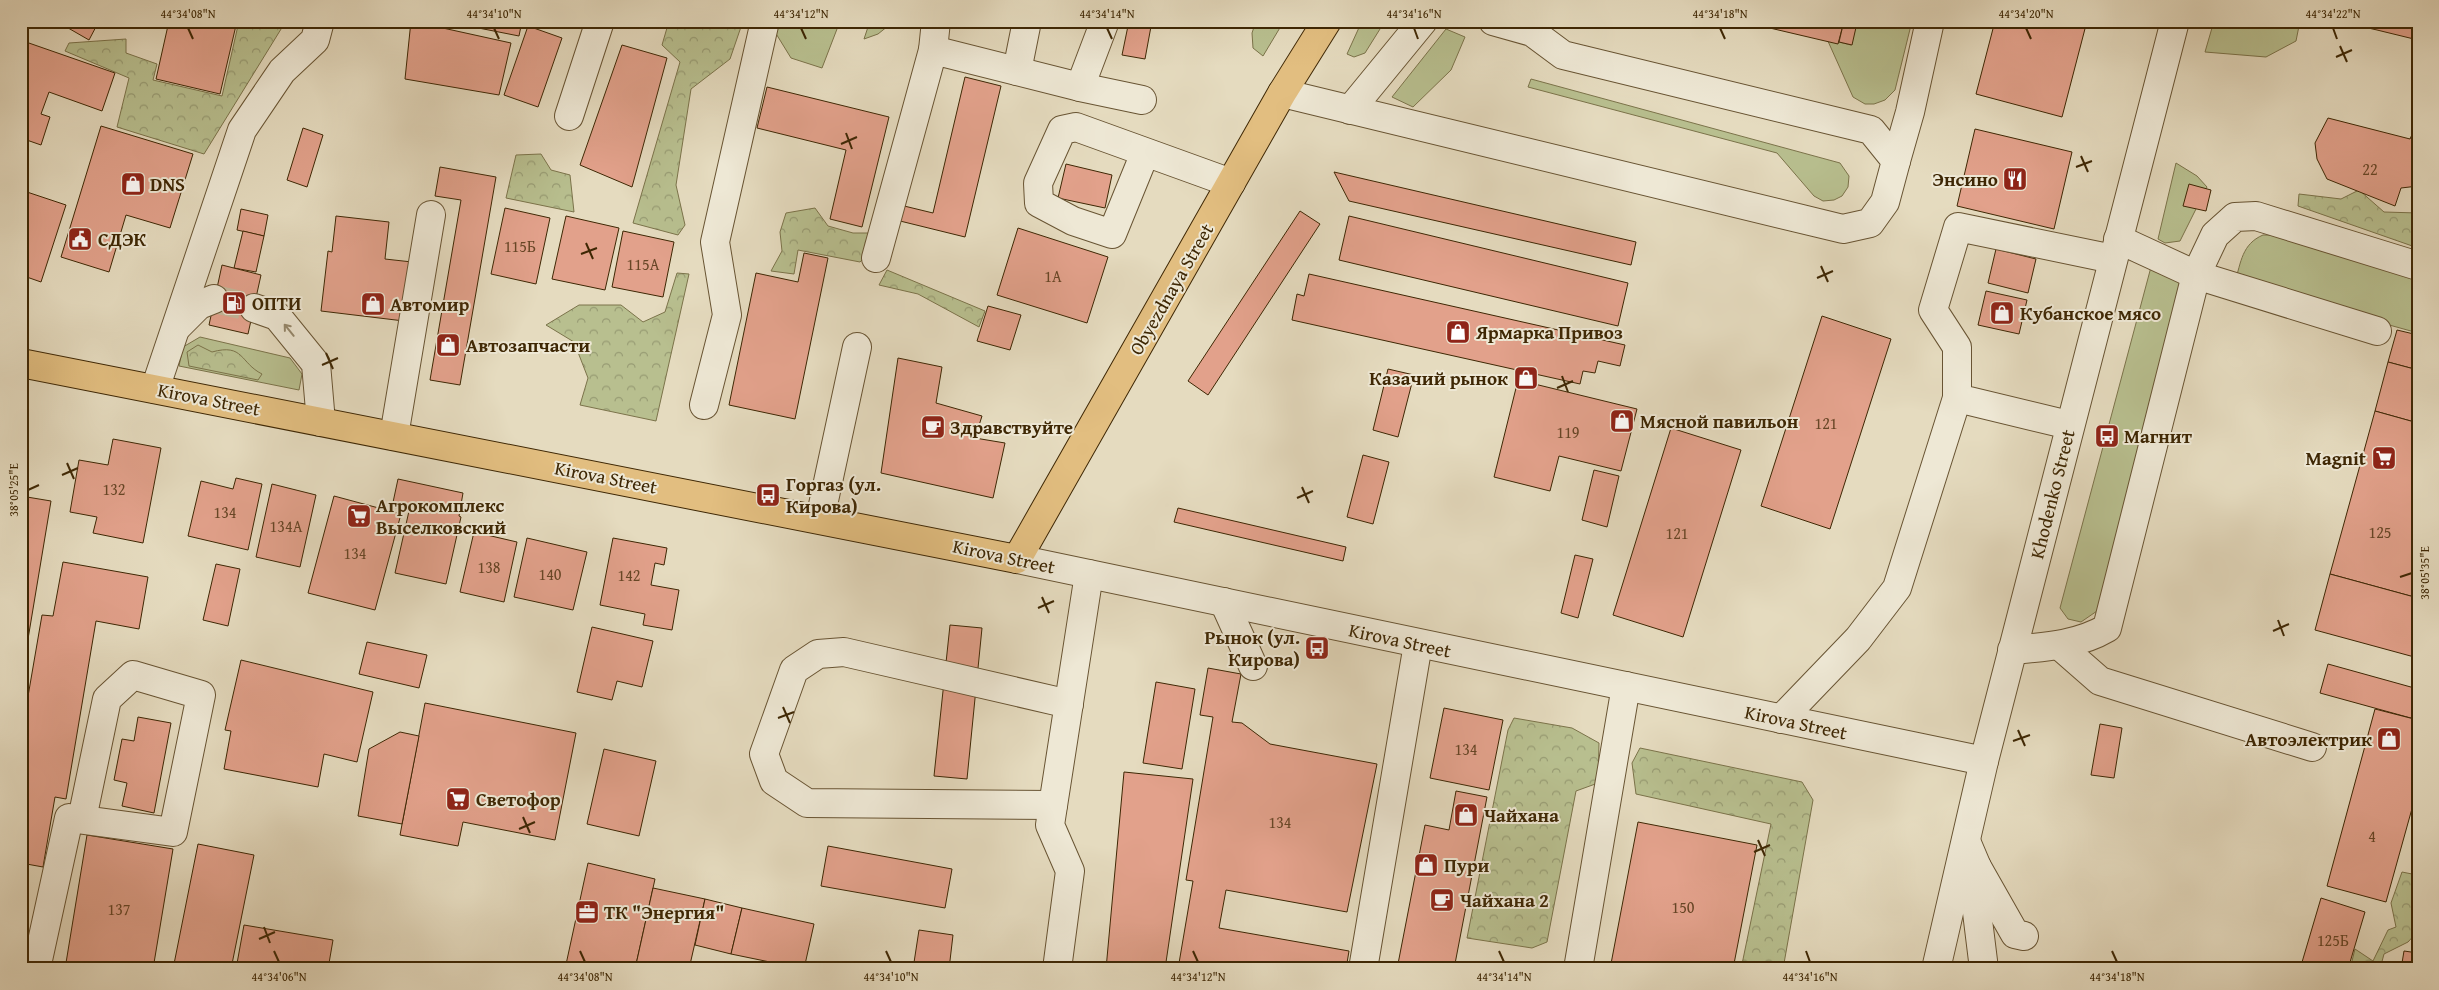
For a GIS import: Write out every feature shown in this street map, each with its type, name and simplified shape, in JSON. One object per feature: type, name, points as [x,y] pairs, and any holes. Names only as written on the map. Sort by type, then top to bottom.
[{"type":"main road","name":"Obyezdnaya Street","points":[[1017,559],[1282,93],[1327,21]]},
{"type":"main road","name":"Kirova Street","points":[[21,362],[1017,559]]},
{"type":"street","points":[[155,389],[242,130],[282,71],[315,40],[320,21]]},
{"type":"street","points":[[569,116],[600,21]]},
{"type":"street","points":[[704,405],[727,315],[715,242],[765,21]]},
{"type":"street","points":[[876,258],[933,50],[936,21]]},
{"type":"street","points":[[1017,71],[1027,21]]},
{"type":"street","points":[[1080,87],[1104,21]]},
{"type":"street","points":[[1350,110],[1423,21]]},
{"type":"street","points":[[1493,21],[1532,32],[1563,55],[1871,130],[1896,161]]},
{"type":"street","points":[[1282,93],[1843,229],[1870,223],[1885,202],[1910,112],[1930,21]]},
{"type":"street","name":"Khodenko Street","points":[[1936,969],[1984,761],[2069,425],[2175,21]]},
{"type":"street","points":[[933,50],[1080,87],[1142,100]]},
{"type":"street","points":[[1871,130],[1910,112]]},
{"type":"street","points":[[1145,153],[1231,183]]},
{"type":"street","points":[[394,436],[431,215]]},
{"type":"street","points":[[2012,650],[2060,646],[2092,636],[2107,628],[2196,275],[2216,234],[2235,217],[2256,216],[2418,266]]},
{"type":"street","points":[[1781,719],[1858,639],[1897,588],[1957,398],[1957,347],[1933,310],[1958,227],[2116,249],[2377,331]]},
{"type":"street","points":[[176,329],[199,305],[214,299]]},
{"type":"street","points":[[254,308],[277,316],[316,364],[321,422]]},
{"type":"street","points":[[820,519],[857,347]]},
{"type":"street","points":[[1957,398],[2069,425]]},
{"type":"street","name":"Kirova Street","points":[[1017,559],[1984,761]]},
{"type":"street","points":[[1057,969],[1070,871],[1050,825],[1090,574]]},
{"type":"street","points":[[1224,602],[1253,666]]},
{"type":"street","points":[[1364,969],[1418,644]]},
{"type":"street","points":[[2060,646],[2100,681],[2312,747]]},
{"type":"street","points":[[1053,805],[807,803],[774,781],[764,754],[794,670],[818,654],[844,652],[1069,704]]},
{"type":"street","points":[[36,969],[69,818],[173,832],[201,695],[133,675],[107,699],[82,819]]},
{"type":"street","points":[[1578,969],[1626,686]]},
{"type":"street","points":[[1966,839],[1978,866],[2015,934],[2024,936]]},
{"type":"street","points":[[1978,866],[1976,904],[1984,969]]},
{"type":"green space","points":[[239,21],[286,21],[204,154],[117,127],[129,78],[65,51],[69,43],[126,39],[126,53],[157,64],[153,80],[222,96]]},
{"type":"green space","points":[[669,21],[743,21],[730,59],[691,89],[676,185],[685,225],[678,235],[633,223],[680,62],[662,45]]},
{"type":"green space","points":[[775,21],[827,21],[837,29],[822,68],[791,58],[775,32]]},
{"type":"green space","points":[[870,21],[915,21],[914,25],[893,22],[878,34],[864,39]]},
{"type":"green space","points":[[1256,21],[1284,21],[1263,56],[1253,48],[1252,33]]},
{"type":"green space","points":[[1362,21],[1385,21],[1365,53],[1354,57],[1347,54]]},
{"type":"green space","points":[[1857,21],[1912,21],[1895,90],[1885,100],[1874,104],[1865,104],[1853,97],[1827,39],[1851,45]]},
{"type":"green space","points":[[2214,21],[2300,21],[2296,41],[2266,57],[2205,52]]},
{"type":"green space","points":[[1446,29],[1465,37],[1451,70],[1413,107],[1392,97]]},
{"type":"green space","points":[[1531,79],[1840,163],[1849,176],[1848,187],[1842,196],[1834,200],[1823,201],[1814,196],[1777,153],[1528,87]]},
{"type":"green space","points":[[541,154],[551,170],[570,175],[574,212],[506,198],[516,155]]},
{"type":"green space","points":[[2176,163],[2197,176],[2207,187],[2180,241],[2165,243],[2158,239]]},
{"type":"green space","points":[[2359,190],[2384,212],[2418,213],[2418,248],[2298,206],[2299,194],[2341,199]]},
{"type":"green space","points":[[815,208],[828,226],[853,233],[871,233],[871,251],[860,262],[798,250],[794,274],[771,271],[782,251],[780,232],[786,213]]},
{"type":"green space","points":[[2263,235],[2278,235],[2418,279],[2418,333],[2235,282],[2243,254],[2251,243]]},
{"type":"green space","points":[[2151,267],[2181,280],[2097,611],[2081,622],[2068,619],[2060,608]]},
{"type":"green space","points":[[887,270],[985,311],[979,327],[918,294],[879,285]]},
{"type":"green space","points":[[677,273],[689,274],[656,421],[580,405],[588,378],[574,342],[546,325],[579,305],[621,305],[643,322],[665,312]]},
{"type":"green space","points":[[200,337],[290,358],[302,374],[299,390],[179,366],[183,347]]},
{"type":"green space","points":[[198,345],[212,352],[230,350],[236,352],[249,365],[262,374],[258,380],[189,366],[187,352]]},
{"type":"green space","points":[[1514,718],[1572,728],[1599,743],[1598,783],[1576,791],[1547,942],[1532,948],[1467,938],[1508,730]]},
{"type":"green space","points":[[1640,748],[1802,782],[1813,800],[1783,969],[1741,969],[1771,824],[1636,794],[1632,763]]},
{"type":"green space","points":[[2402,872],[2412,874],[2418,879],[2418,931],[2408,942],[2384,954],[2380,969],[2350,969],[2355,949],[2373,961],[2388,930],[2396,927],[2391,903]]},
{"type":"building","points":[[56,21],[99,21],[89,40]]},
{"type":"building","points":[[169,21],[237,21],[220,94],[156,79]]},
{"type":"building","points":[[411,21],[511,43],[499,95],[405,79]]},
{"type":"building","points":[[443,21],[522,21],[519,36]]},
{"type":"building","points":[[1129,21],[1152,21],[1145,59],[1122,55]]},
{"type":"building","points":[[1740,21],[1844,21],[1838,44]]},
{"type":"building","points":[[1844,21],[1857,23],[1852,45],[1839,42]]},
{"type":"building","points":[[1995,21],[2087,21],[2062,117],[1976,94]]},
{"type":"building","points":[[2338,21],[2418,21],[2418,40],[2377,30]]},
{"type":"building","points":[[528,26],[562,38],[538,107],[504,95]]},
{"type":"building","points":[[26,42],[115,73],[102,111],[49,92],[41,114],[50,117],[41,145],[21,138],[21,56]]},
{"type":"building","points":[[622,45],[667,58],[632,187],[580,165]]},
{"type":"building","points":[[965,77],[1001,86],[965,237],[896,220],[900,205],[933,213]]},
{"type":"building","points":[[767,87],[889,117],[862,227],[830,219],[846,150],[757,128]]},
{"type":"building","points":[[2328,118],[2410,139],[2415,128],[2418,127],[2418,186],[2401,188],[2395,206],[2327,179],[2317,159],[2315,143]]},
{"type":"building","name":"DNS","points":[[101,126],[193,154],[170,228],[126,215],[109,272],[61,257]]},
{"type":"building","points":[[303,128],[323,135],[307,187],[287,180]]},
{"type":"building","name":"Энсино","points":[[1975,129],[2072,152],[2054,229],[1957,206]]},
{"type":"building","points":[[1066,164],[1112,175],[1105,208],[1058,198]]},
{"type":"building","points":[[440,167],[496,177],[460,385],[430,380],[461,200],[435,196]]},
{"type":"building","points":[[1334,172],[1636,242],[1631,265],[1349,201]]},
{"type":"building","points":[[2189,184],[2211,190],[2206,211],[2183,206]]},
{"type":"building","points":[[21,190],[66,205],[41,282],[21,275]]},
{"type":"building","points":[[505,208],[550,218],[536,284],[491,274]]},
{"type":"building","points":[[241,209],[268,215],[264,236],[237,230]]},
{"type":"building","points":[[1300,211],[1320,224],[1208,395],[1188,381]]},
{"type":"building","points":[[336,216],[389,222],[385,259],[412,262],[404,321],[321,311],[328,251],[332,252]]},
{"type":"building","points":[[566,216],[619,228],[605,290],[552,279]]},
{"type":"building","points":[[1349,216],[1628,283],[1618,326],[1339,260]]},
{"type":"building","points":[[1018,228],[1108,257],[1087,323],[997,295]]},
{"type":"building","points":[[243,231],[264,236],[256,272],[234,268]]},
{"type":"building","points":[[623,231],[674,242],[663,297],[612,287]]},
{"type":"building","points":[[1996,249],[2036,259],[2028,293],[1988,283]]},
{"type":"building","points":[[804,253],[828,258],[795,419],[729,405],[756,273],[798,282]]},
{"type":"building","name":"ОПТИ","points":[[222,265],[261,275],[248,334],[209,325]]},
{"type":"building","name":"Ярмарка Привоз","points":[[1309,274],[1625,345],[1620,366],[1598,361],[1595,373],[1583,371],[1580,384],[1292,320],[1297,294],[1304,296]]},
{"type":"building","name":"Кубанское мясо","points":[[1986,291],[2027,300],[2019,334],[1978,325]]},
{"type":"building","points":[[988,306],[1021,315],[1010,350],[977,341]]},
{"type":"building","points":[[1822,316],[1891,339],[1830,529],[1761,506]]},
{"type":"building","points":[[2397,330],[2418,335],[2418,370],[2388,362]]},
{"type":"building","name":"Здравствуйте","points":[[898,358],[942,367],[936,403],[982,416],[975,438],[1005,443],[993,498],[881,473]]},
{"type":"building","points":[[2388,362],[2418,370],[2418,423],[2375,411]]},
{"type":"building","points":[[1388,369],[1414,375],[1398,437],[1373,430]]},
{"type":"building","points":[[1518,380],[1637,409],[1621,471],[1559,456],[1550,491],[1494,477]]},
{"type":"building","points":[[2375,411],[2418,423],[2418,598],[2330,574]]},
{"type":"building","points":[[1671,428],[1741,450],[1683,637],[1613,615]]},
{"type":"building","points":[[113,439],[161,448],[143,543],[93,533],[97,517],[70,512],[79,460],[108,465]]},
{"type":"building","points":[[1363,455],[1389,462],[1373,524],[1347,517]]},
{"type":"building","points":[[1594,470],[1619,476],[1607,527],[1582,520]]},
{"type":"building","points":[[236,478],[262,484],[248,550],[188,536],[201,481],[233,489]]},
{"type":"building","points":[[398,479],[463,493],[459,516],[461,517],[446,584],[395,573],[409,511],[392,507]]},
{"type":"building","points":[[272,484],[316,495],[300,567],[256,557]]},
{"type":"building","points":[[21,496],[51,501],[21,681]]},
{"type":"building","points":[[334,496],[401,514],[375,610],[308,593]]},
{"type":"building","points":[[1178,508],[1346,547],[1343,561],[1174,522]]},
{"type":"building","points":[[474,532],[517,542],[504,602],[460,592]]},
{"type":"building","points":[[527,538],[587,552],[573,610],[514,597]]},
{"type":"building","points":[[613,538],[667,548],[664,565],[655,563],[651,585],[679,590],[672,630],[643,625],[645,614],[600,605]]},
{"type":"building","points":[[1575,555],[1593,559],[1578,618],[1561,613]]},
{"type":"building","points":[[63,562],[148,577],[139,629],[96,621],[66,799],[55,797],[43,867],[21,863],[21,737],[42,615],[53,616]]},
{"type":"building","points":[[216,564],[240,569],[228,626],[203,620]]},
{"type":"building","points":[[2330,574],[2418,598],[2418,658],[2315,630]]},
{"type":"building","points":[[950,625],[982,628],[967,779],[934,776]]},
{"type":"building","points":[[592,627],[653,641],[642,687],[617,681],[612,700],[577,692]]},
{"type":"building","points":[[367,642],[427,655],[419,688],[359,674]]},
{"type":"building","points":[[241,660],[373,692],[357,762],[324,754],[318,787],[224,769],[231,731],[225,730]]},
{"type":"building","points":[[2328,664],[2418,689],[2418,720],[2320,693]]},
{"type":"building","points":[[1208,668],[1241,674],[1232,722],[1242,723],[1270,744],[1377,764],[1347,912],[1226,890],[1219,928],[1349,951],[1346,969],[1178,969],[1193,881],[1186,880],[1213,717],[1200,715]]},
{"type":"building","points":[[1156,682],[1195,689],[1182,769],[1143,763]]},
{"type":"building","points":[[425,703],[576,733],[555,840],[463,822],[458,846],[400,835]]},
{"type":"building","points":[[1444,708],[1503,720],[1489,790],[1430,778]]},
{"type":"building","points":[[2375,709],[2418,720],[2418,787],[2386,902],[2327,886]]},
{"type":"building","points":[[138,717],[171,723],[154,813],[122,806],[127,783],[114,780],[122,739],[134,741]]},
{"type":"building","points":[[2100,724],[2122,728],[2114,778],[2091,775]]},
{"type":"building","points":[[400,732],[419,736],[402,824],[358,816],[369,749]]},
{"type":"building","points":[[604,749],[656,761],[639,836],[587,824]]},
{"type":"building","points":[[1124,772],[1193,779],[1165,969],[1106,969]]},
{"type":"building","points":[[1456,791],[1487,797],[1454,969],[1397,969],[1425,825],[1449,830]]},
{"type":"building","points":[[1638,822],[1757,845],[1733,969],[1610,969]]},
{"type":"building","points":[[87,835],[173,849],[153,969],[65,969]]},
{"type":"building","points":[[198,844],[254,855],[231,969],[173,969]]},
{"type":"building","points":[[828,846],[952,869],[945,908],[821,886]]},
{"type":"building","points":[[588,863],[655,879],[635,969],[565,969]]},
{"type":"building","points":[[653,888],[705,899],[689,969],[635,969]]},
{"type":"building","points":[[2321,898],[2365,912],[2348,969],[2300,969]]},
{"type":"building","points":[[705,899],[742,908],[731,954],[695,945]]},
{"type":"building","points":[[742,908],[814,924],[804,969],[731,954]]},
{"type":"building","points":[[244,925],[333,940],[328,969],[236,969]]},
{"type":"building","points":[[919,930],[953,935],[949,969],[913,969]]},
{"type":"building","points":[[2404,951],[2418,953],[2418,969],[2401,969]]},
{"type":"tunnel","points":[[214,299],[254,308]]},
{"type":"place","name":"Энсино","points":[[2015,179]]},
{"type":"place","name":"DNS","points":[[133,184]]},
{"type":"place","name":"СДЭК","points":[[80,239]]},
{"type":"place","name":"ОПТИ","points":[[234,303]]},
{"type":"place","name":"Автомир","points":[[373,304]]},
{"type":"place","name":"Кубанское мясо","points":[[2002,313]]},
{"type":"place","name":"Ярмарка Привоз","points":[[1458,332]]},
{"type":"place","name":"Автозапчасти","points":[[448,345]]},
{"type":"place","name":"Казачий рынок","points":[[1526,378]]},
{"type":"place","name":"Мясной павильон","points":[[1622,421]]},
{"type":"place","name":"Здравствуйте","points":[[933,427]]},
{"type":"place","name":"Магнит","points":[[2107,436]]},
{"type":"place","name":"Magnit","points":[[2384,458]]},
{"type":"place","name":"Горгаз (ул. Кирова)","points":[[768,495]]},
{"type":"place","name":"Агрокомплекс Выселковский","points":[[359,516]]},
{"type":"place","name":"Рынок (ул. Кирова)","points":[[1317,648]]},
{"type":"place","name":"Автоэлектрик","points":[[2389,739]]},
{"type":"place","name":"Светофор","points":[[458,799]]},
{"type":"place","name":"Чайхана","points":[[1466,815]]},
{"type":"place","name":"Пури","points":[[1426,865]]},
{"type":"place","name":"Чайхана 2","points":[[1442,900]]},
{"type":"place","name":"ТК \"Энергия\"","points":[[587,912]]}]
